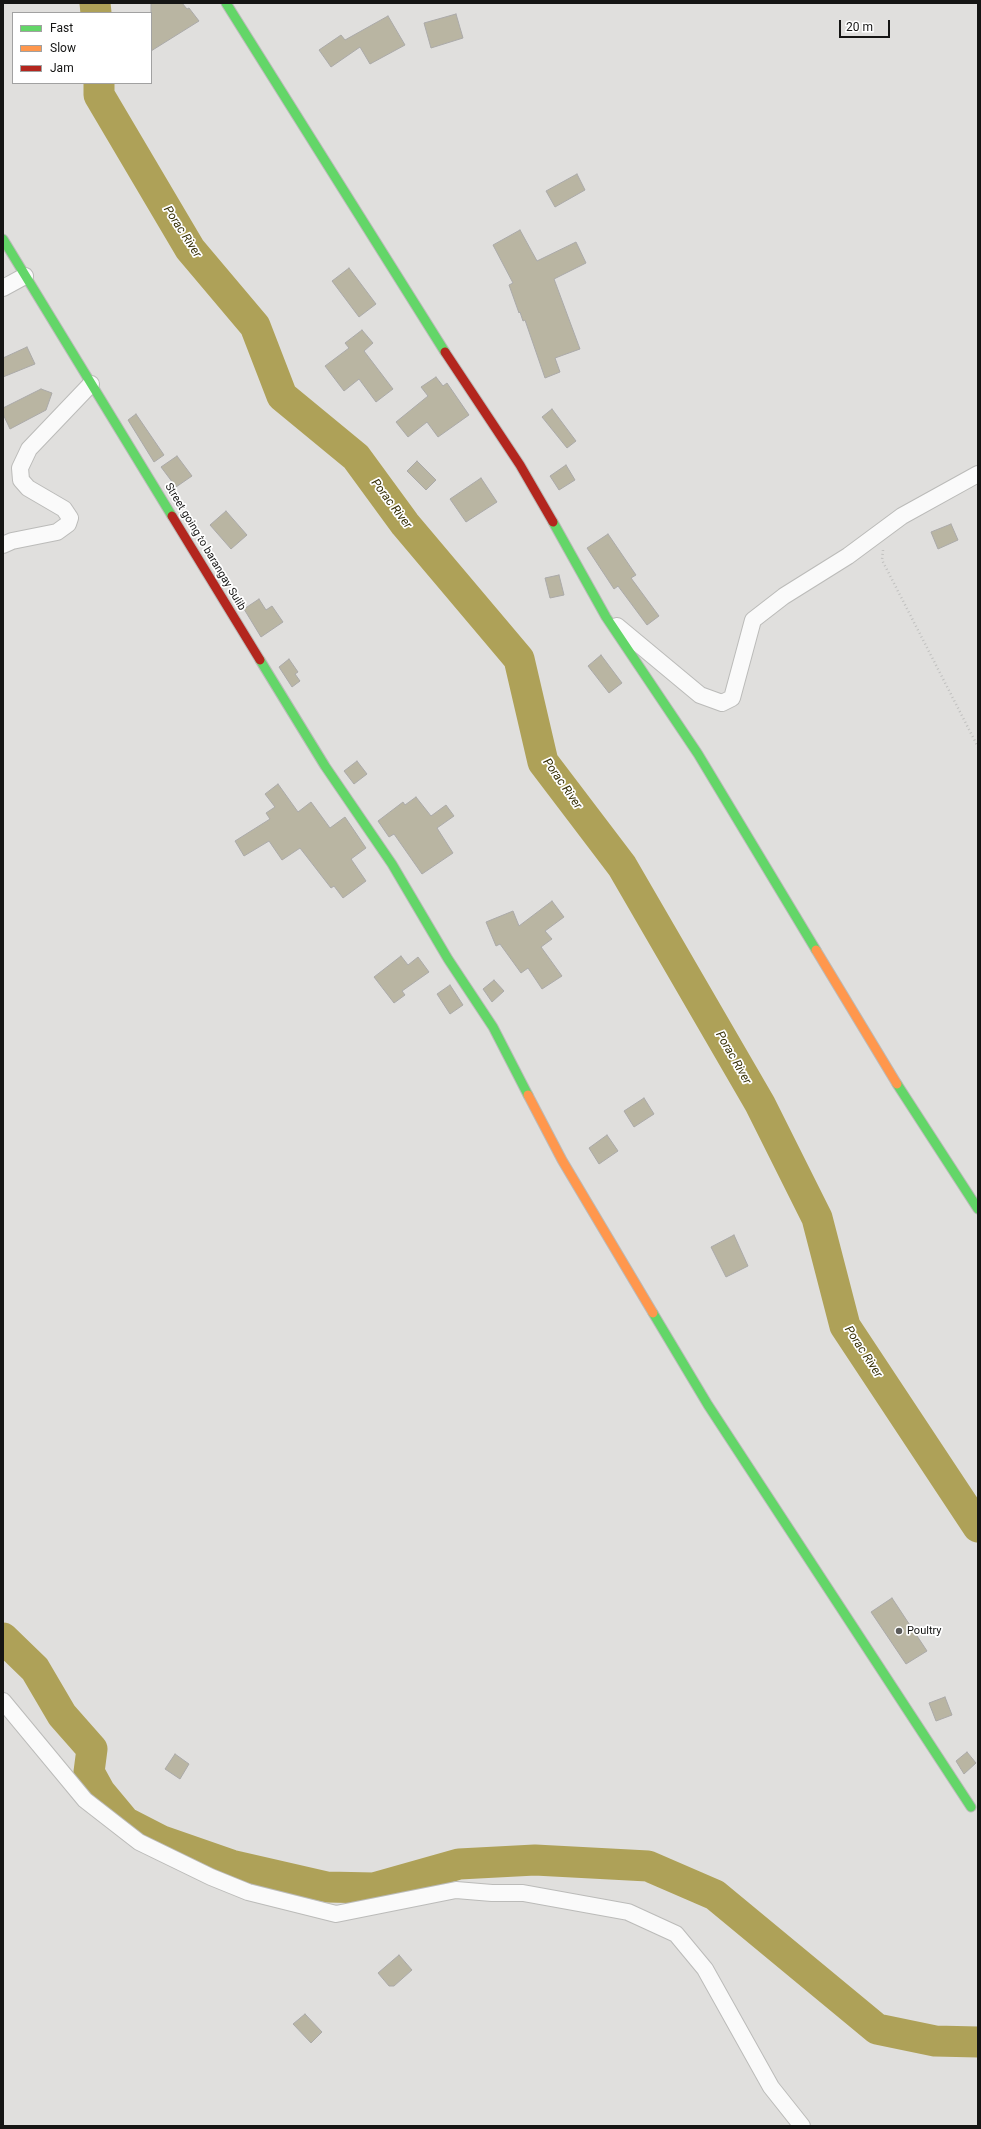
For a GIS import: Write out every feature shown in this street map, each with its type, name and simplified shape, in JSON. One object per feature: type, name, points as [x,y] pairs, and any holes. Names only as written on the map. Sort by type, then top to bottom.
[{"type":"street","points":[[226,3],[412,302],[520,465],[606,617],[698,754],[870,1041],[978,1209]]},
{"type":"street","name":"Street going to barangay Sulib","points":[[3,240],[325,766],[392,864],[448,959],[493,1027],[562,1160],[708,1405],[971,1806]]},
{"type":"street","points":[[3,288],[26,276]]},
{"type":"street","points":[[3,545],[12,541],[57,532],[68,524],[70,518],[64,509],[28,488],[22,480],[20,468],[29,449],[91,384]]},
{"type":"street","points":[[606,617],[659,659],[700,695],[722,703],[732,698],[753,620],[784,596],[848,556],[902,516],[978,474]]},
{"type":"street","points":[[3,1701],[85,1800],[139,1842],[211,1877],[248,1892],[336,1914],[456,1890],[492,1894],[523,1893],[628,1912],[676,1934],[705,1969],[771,2087],[802,2126]]},
{"type":"path","points":[[885,528],[882,560],[978,747]]},
{"type":"building","points":[[151,3],[182,3],[187,9],[189,8],[199,21],[152,50]]},
{"type":"building","points":[[456,14],[463,38],[431,48],[424,23]]},
{"type":"building","points":[[388,16],[405,45],[370,64],[360,47],[331,67],[319,50],[341,35],[345,40]]},
{"type":"building","points":[[577,174],[585,190],[555,207],[546,191]]},
{"type":"building","points":[[520,230],[537,261],[576,242],[586,263],[554,279],[580,349],[555,358],[560,372],[545,378],[525,320],[523,321],[520,312],[519,313],[509,285],[513,283],[493,245]]},
{"type":"building","points":[[349,268],[376,304],[359,317],[332,281]]},
{"type":"building","points":[[362,330],[373,343],[364,351],[393,389],[376,402],[359,379],[344,391],[325,366],[349,348],[345,343]]},
{"type":"building","points":[[27,347],[35,364],[3,377],[3,358]]},
{"type":"building","points":[[436,377],[443,386],[447,383],[469,415],[438,437],[427,422],[408,437],[396,422],[428,396],[421,387]]},
{"type":"building","points":[[41,389],[52,393],[46,410],[10,429],[3,414],[3,408]]},
{"type":"building","points":[[552,409],[576,441],[567,448],[542,417]]},
{"type":"building","points":[[136,414],[164,455],[154,462],[128,420]]},
{"type":"building","points":[[177,456],[192,476],[176,487],[161,467]]},
{"type":"building","points":[[417,461],[436,480],[426,490],[407,471]]},
{"type":"building","points":[[566,465],[575,480],[559,490],[550,476]]},
{"type":"building","points":[[481,478],[497,502],[466,522],[450,499]]},
{"type":"building","points":[[226,511],[247,535],[231,549],[210,525]]},
{"type":"building","points":[[951,524],[958,540],[938,549],[931,532]]},
{"type":"building","points":[[608,534],[636,575],[631,578],[659,616],[647,625],[618,586],[614,589],[587,548]]},
{"type":"building","points":[[559,575],[564,595],[550,598],[545,578]]},
{"type":"building","points":[[259,599],[266,610],[272,606],[283,622],[261,637],[244,609]]},
{"type":"building","points":[[601,655],[622,683],[609,693],[588,666]]},
{"type":"building","points":[[289,659],[298,672],[295,674],[300,681],[292,687],[279,667]]},
{"type":"building","points":[[357,761],[367,774],[354,784],[344,771]]},
{"type":"building","points":[[278,784],[298,812],[311,802],[330,828],[345,817],[366,848],[351,859],[366,881],[343,898],[334,886],[331,888],[300,848],[282,860],[269,841],[244,856],[235,841],[270,819],[266,813],[275,807],[265,794]]},
{"type":"building","points":[[416,797],[431,816],[446,805],[454,816],[437,828],[453,853],[422,874],[394,834],[389,837],[378,821],[403,802],[405,805]]},
{"type":"building","points":[[552,901],[564,917],[545,931],[552,939],[541,947],[562,976],[542,989],[528,968],[521,973],[500,944],[496,946],[486,922],[513,911],[519,926]]},
{"type":"building","points":[[401,956],[408,965],[418,957],[429,972],[402,991],[405,995],[394,1003],[374,977]]},
{"type":"building","points":[[494,980],[504,991],[492,1002],[483,989]]},
{"type":"building","points":[[450,985],[463,1005],[450,1014],[437,994]]},
{"type":"building","points":[[644,1098],[654,1114],[634,1127],[624,1111]]},
{"type":"building","points":[[607,1135],[618,1151],[599,1164],[589,1148]]},
{"type":"building","points":[[734,1235],[748,1266],[726,1277],[711,1247]]},
{"type":"building","name":"Poultry","points":[[892,1598],[927,1651],[906,1664],[871,1612]]},
{"type":"building","points":[[945,1697],[952,1715],[936,1721],[929,1703]]},
{"type":"building","points":[[967,1752],[976,1763],[964,1774],[956,1761]]},
{"type":"building","points":[[175,1754],[189,1764],[180,1779],[165,1769]]},
{"type":"building","points":[[399,1955],[412,1970],[394,1986],[389,1986],[378,1973]]},
{"type":"building","points":[[305,2014],[322,2032],[311,2043],[293,2024]]},
{"type":"waterway","name":"Porac River","points":[[95,3],[96,12]]},
{"type":"waterway","name":"Porac River","points":[[99,84],[99,95],[190,249],[255,326],[282,396],[356,457],[405,524],[519,659],[543,762],[622,866],[760,1104],[817,1218],[845,1326],[978,1527]]},
{"type":"waterway","points":[[3,1638],[35,1669],[62,1715],[92,1749],[89,1772],[100,1792],[125,1822],[162,1841],[231,1865],[327,1887],[374,1888],[459,1864],[535,1860],[648,1866],[715,1895],[877,2029],[935,2041],[978,2042]]},
{"type":"traffic: fast","points":[[226,3],[445,352]]},
{"type":"traffic: fast","points":[[3,239],[172,516]]},
{"type":"traffic: fast","points":[[553,522],[606,617],[698,754],[816,950]]},
{"type":"traffic: fast","points":[[260,660],[325,766],[392,864],[448,959],[493,1027],[528,1095]]},
{"type":"traffic: fast","points":[[897,1084],[978,1209]]},
{"type":"traffic: fast","points":[[653,1313],[708,1405],[971,1807]]},
{"type":"traffic: slow","points":[[816,950],[897,1084]]},
{"type":"traffic: slow","points":[[528,1095],[562,1160],[653,1313]]},
{"type":"traffic: jam","points":[[445,352],[520,465],[553,522]]},
{"type":"traffic: jam","points":[[172,516],[260,660]]},
{"type":"place","name":"Poultry","points":[[899,1631]]}]
